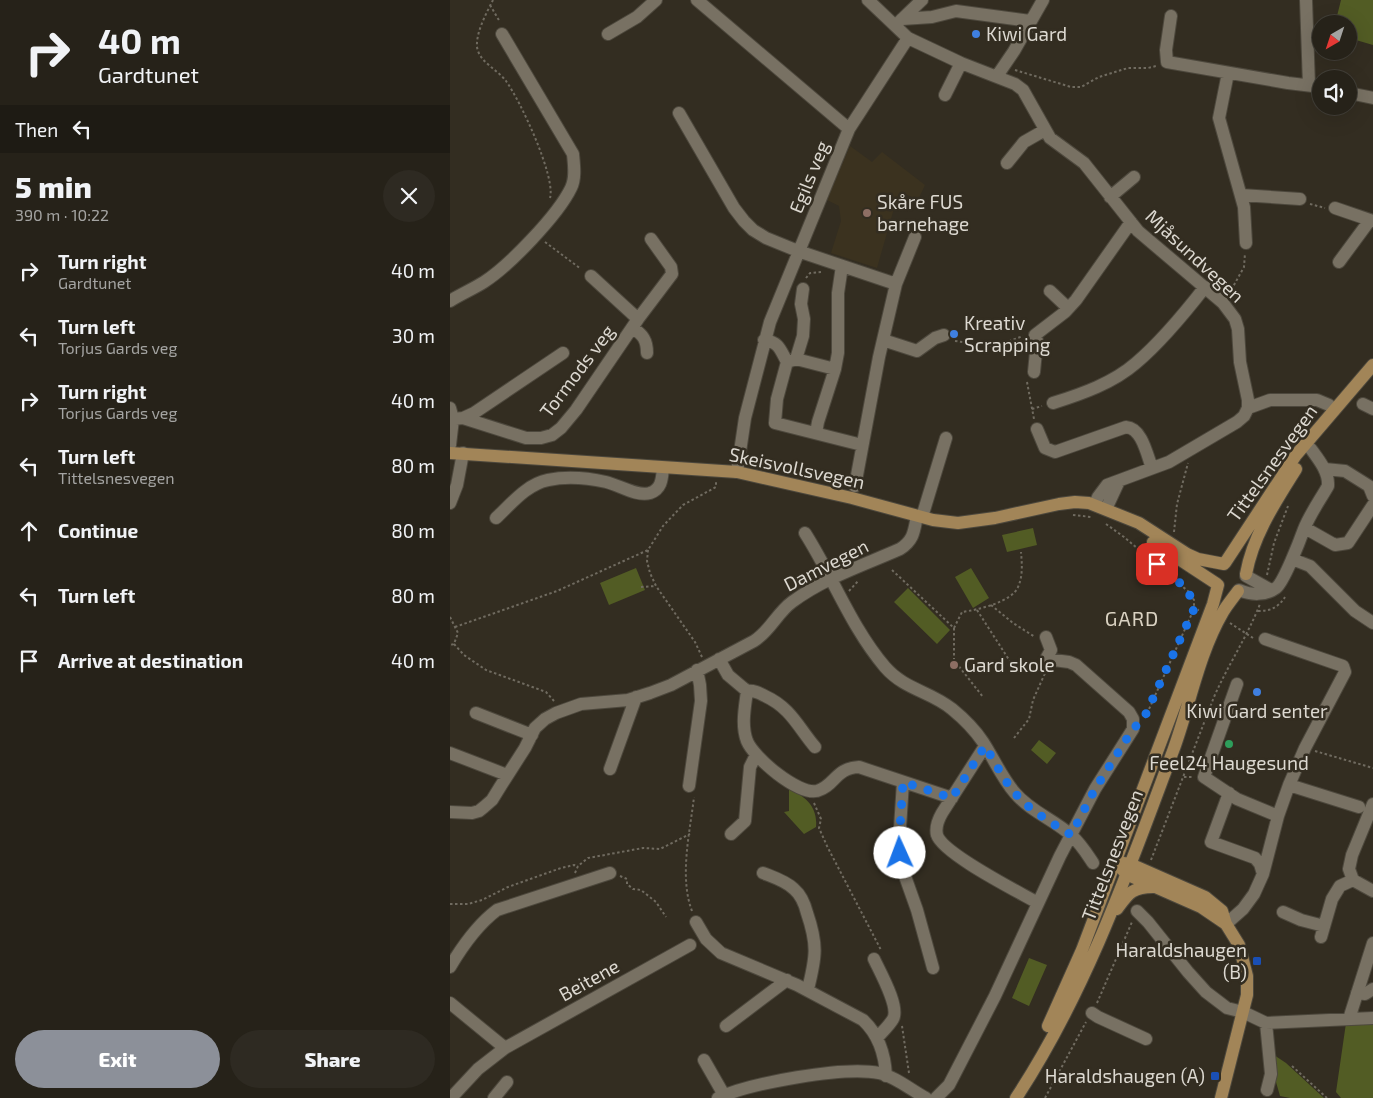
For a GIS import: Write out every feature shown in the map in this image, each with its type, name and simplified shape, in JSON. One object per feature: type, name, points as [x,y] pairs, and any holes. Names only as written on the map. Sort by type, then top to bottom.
[{"type":"main road","name":"Tittelsnesvegen","points":[[1225,564],[1296,456],[1373,365]]},
{"type":"main road","name":"Tittelsnesvegen","points":[[1246,575],[1248,564],[1261,530],[1287,484],[1311,449],[1373,374]]},
{"type":"main road","name":"Skeisvollsvegen","points":[[450,453],[737,472],[944,522],[972,522],[1076,502],[1139,523],[1187,554],[1208,562],[1225,564]]},
{"type":"main road","points":[[1103,511],[1217,585],[1221,590],[1233,593],[1239,591],[1244,586],[1246,575],[1240,565],[1236,563],[1225,564],[1216,573],[1217,585]]},
{"type":"main road","name":"Tittelsnesvegen","points":[[1015,1098],[1068,982],[1116,862],[1213,604],[1217,585]]},
{"type":"main road","name":"Tittelsnesvegen","points":[[1015,1098],[1030,1078],[1064,1014],[1107,921],[1181,729],[1208,644],[1224,611],[1239,591]]},
{"type":"main road","points":[[1116,862],[1154,887],[1202,907],[1226,924]]},
{"type":"main road","points":[[1128,869],[1205,897],[1222,911],[1226,924],[1244,957],[1247,995],[1221,1098]]},
{"type":"main road","points":[[1107,921],[1130,893],[1141,887],[1154,887]]},
{"type":"street","points":[[608,34],[637,17],[656,0]]},
{"type":"street","points":[[697,0],[849,129]]},
{"type":"street","points":[[899,22],[922,0]]},
{"type":"street","points":[[1000,71],[1043,0]]},
{"type":"street","points":[[1306,0],[1313,70]]},
{"type":"street","name":"Mjåsundvegen","points":[[869,1],[899,22],[908,38],[961,63],[1000,71],[1023,90],[1050,138],[1084,163],[1110,197],[1149,241],[1223,303],[1234,319],[1238,329],[1240,362],[1248,408]]},
{"type":"street","points":[[899,22],[956,11],[1030,20]]},
{"type":"street","points":[[1171,16],[1166,50],[1167,62],[1288,84],[1312,86]]},
{"type":"street","name":"Egils veg","points":[[737,472],[745,418],[764,340],[798,251],[849,129],[908,38]]},
{"type":"street","points":[[450,301],[496,274],[556,212],[571,187],[574,170],[572,154],[565,138],[501,41]]},
{"type":"street","points":[[945,95],[961,63]]},
{"type":"street","points":[[1228,72],[1219,118],[1244,207],[1246,243]]},
{"type":"street","points":[[1357,94],[1373,98]]},
{"type":"street","points":[[679,113],[734,208],[744,222],[753,230],[766,238],[798,251],[896,284]]},
{"type":"street","points":[[1007,163],[1024,142],[1045,130]]},
{"type":"street","points":[[1110,197],[1134,177]]},
{"type":"street","points":[[1241,194],[1300,200]]},
{"type":"street","points":[[1335,208],[1371,221],[1338,262]]},
{"type":"street","points":[[1034,372],[1035,335],[1068,308],[1084,290],[1131,222]]},
{"type":"street","points":[[855,486],[883,340],[896,284],[914,237]]},
{"type":"street","name":"Tormods veg","points":[[455,415],[526,438],[542,438],[552,435],[561,428],[576,410],[635,323],[672,274],[671,267],[651,239]]},
{"type":"street","points":[[816,434],[838,353],[838,293],[842,266]]},
{"type":"street","name":"Tormods veg","points":[[591,276],[635,323],[644,337],[647,353]]},
{"type":"street","points":[[1053,402],[1089,390],[1114,378],[1135,364],[1164,336],[1205,287]]},
{"type":"street","points":[[803,289],[801,304],[804,319],[802,336],[777,399],[775,424],[862,445]]},
{"type":"street","points":[[1050,290],[1068,308]]},
{"type":"street","points":[[883,340],[917,351],[944,335]]},
{"type":"street","points":[[764,340],[773,341],[791,360],[835,369]]},
{"type":"street","name":"Tormods veg","points":[[455,415],[484,407],[563,353]]},
{"type":"street","points":[[1103,511],[1119,480],[1186,454],[1238,422],[1248,408],[1270,400],[1317,400],[1329,405]]},
{"type":"street","points":[[450,445],[455,415]]},
{"type":"street","points":[[1037,429],[1045,448],[1055,452],[1126,428],[1131,428],[1138,434],[1152,468]]},
{"type":"street","points":[[920,516],[946,438]]},
{"type":"street","points":[[1239,591],[1258,594],[1277,587],[1300,545],[1304,528],[1328,486],[1329,479],[1311,449]]},
{"type":"street","points":[[450,503],[457,485],[463,453]]},
{"type":"street","points":[[496,518],[526,490],[548,480],[567,478],[592,480],[642,494],[649,494],[660,486],[663,468]]},
{"type":"street","points":[[1324,469],[1346,471],[1370,486],[1373,496]]},
{"type":"street","points":[[1304,528],[1335,545],[1348,543],[1373,505]]},
{"type":"street","name":"Damvegen","points":[[450,812],[472,813],[479,811],[492,800],[540,723],[556,713],[581,704],[628,700],[670,685],[700,664],[719,659],[762,636],[793,601],[830,580],[907,545],[913,538],[920,516]]},
{"type":"street","points":[[805,533],[842,601],[884,666],[905,684],[932,696],[951,709],[974,731],[1008,785],[1022,801],[1071,835],[1082,846],[1093,863]]},
{"type":"street","points":[[1292,559],[1310,566],[1355,612],[1373,623]]},
{"type":"street","points":[[1246,575],[1260,586],[1271,590]]},
{"type":"street","points":[[1042,637],[1051,650],[1046,659],[1068,662],[1082,670],[1129,712],[1133,719],[1133,729]]},
{"type":"street","points":[[1226,924],[1243,909],[1254,894],[1263,874],[1278,816],[1289,785],[1305,748],[1345,672],[1343,666],[1264,639]]},
{"type":"street","points":[[719,659],[728,674],[746,690],[753,690],[782,705],[815,747]]},
{"type":"street","points":[[692,790],[701,701],[700,664]]},
{"type":"street","points":[[1237,684],[1204,777],[1237,799],[1278,816]]},
{"type":"street","points":[[746,690],[744,731],[747,741],[756,755],[791,784],[808,791],[817,791],[826,786],[843,770],[859,767],[952,798]]},
{"type":"street","points":[[610,769],[636,697]]},
{"type":"street","points":[[476,713],[532,735]]},
{"type":"street","name":"Tittelsnesvegen","points":[[936,1098],[949,1085],[995,996],[1071,835],[1095,789],[1133,729]]},
{"type":"street","points":[[985,746],[942,813],[936,825],[937,836],[942,844],[992,877],[1038,903]]},
{"type":"street","points":[[450,753],[507,776]]},
{"type":"street","points":[[731,834],[744,821],[750,767],[756,755]]},
{"type":"street","points":[[903,782],[900,828],[901,865],[917,910],[933,968]]},
{"type":"street","points":[[1289,785],[1360,807]]},
{"type":"street","points":[[1229,793],[1211,842],[1255,858],[1260,864],[1263,874]]},
{"type":"street","points":[[1373,804],[1352,855],[1349,868],[1353,880],[1373,891]]},
{"type":"street","points":[[450,967],[462,946],[483,920],[497,910],[610,873]]},
{"type":"street","points":[[763,873],[795,889],[804,904],[813,931],[816,948],[808,990]]},
{"type":"street","points":[[1282,912],[1323,931],[1332,899],[1340,886],[1353,880]]},
{"type":"street","points":[[1137,911],[1206,992],[1228,1008],[1243,1012],[1266,1023],[1373,1018]]},
{"type":"street","points":[[696,922],[706,939],[721,954],[787,980],[863,1020],[870,1027],[883,1051],[886,1076]]},
{"type":"street","points":[[1349,1019],[1373,943]]},
{"type":"street","name":"Beitene","points":[[451,1098],[478,1069],[505,1048],[690,945]]},
{"type":"street","points":[[877,1038],[893,1020],[895,1013],[894,1004],[878,955]]},
{"type":"street","points":[[726,1026],[787,980]]},
{"type":"street","points":[[1357,993],[1365,994],[1373,989]]},
{"type":"street","points":[[450,1003],[505,1048]]},
{"type":"street","points":[[1092,1013],[1146,1039]]},
{"type":"street","points":[[1266,1023],[1271,1074],[1267,1090]]},
{"type":"street","points":[[704,1060],[721,1096],[743,1089],[805,1076],[857,1071],[872,1072],[886,1076],[926,1098]]},
{"type":"street","points":[[494,1098],[507,1082]]},
{"type":"path","points":[[492,0],[481,27],[477,46],[479,55],[506,80],[525,112],[536,139],[550,184],[551,195],[548,204]]},
{"type":"path","points":[[490,5],[501,24],[501,41]]},
{"type":"path","points":[[1000,71],[1071,87],[1081,87],[1099,77],[1128,68],[1148,68],[1167,62]]},
{"type":"path","points":[[1300,200],[1324,208],[1335,208]]},
{"type":"path","points":[[536,234],[591,276]]},
{"type":"path","points":[[1223,303],[1244,267],[1246,243]]},
{"type":"path","points":[[803,289],[807,274],[821,272],[826,261]]},
{"type":"path","points":[[944,335],[953,340],[989,346],[999,345],[1020,337],[1035,335]]},
{"type":"path","points":[[1174,533],[1177,504],[1189,464],[1186,454]]},
{"type":"path","points":[[700,664],[695,642],[656,586],[650,573],[647,561],[648,550],[662,526],[683,504],[716,487],[715,480],[721,480]]},
{"type":"path","points":[[1267,577],[1274,543],[1291,499]]},
{"type":"path","points":[[1103,511],[1124,536],[1189,592],[1194,600],[1194,609],[1144,718],[1133,729]]},
{"type":"path","points":[[1069,515],[1094,518]]},
{"type":"path","points":[[455,627],[557,591],[648,550]]},
{"type":"path","points":[[983,697],[954,660],[954,628],[962,612],[977,610],[1006,599],[1018,589],[1022,570],[1020,552]]},
{"type":"path","points":[[892,570],[954,628]]},
{"type":"path","points":[[842,601],[862,577]]},
{"type":"path","points":[[641,587],[656,586]]},
{"type":"path","points":[[1151,860],[1222,677],[1247,636],[1262,600]]},
{"type":"path","points":[[991,605],[1013,623],[1042,637]]},
{"type":"path","points":[[1194,609],[1204,612]]},
{"type":"path","points":[[977,610],[1013,666],[1046,659],[1046,674],[1033,700],[1029,719],[1014,738]]},
{"type":"path","points":[[450,617],[458,633],[454,644]]},
{"type":"path","points":[[1229,623],[1247,636],[1257,640],[1264,639]]},
{"type":"path","points":[[450,645],[454,644]]},
{"type":"path","points":[[454,644],[464,656],[486,670],[546,692],[554,701],[556,713]]},
{"type":"path","points":[[1305,748],[1373,768]]},
{"type":"path","points":[[692,790],[690,834],[685,871],[687,892],[696,922]]},
{"type":"path","points":[[808,791],[821,818],[819,828],[878,955]]},
{"type":"path","points":[[574,885],[575,872],[578,866],[588,858],[643,848],[660,849],[690,834]]},
{"type":"path","points":[[450,904],[475,902],[508,887],[574,865],[578,866]]},
{"type":"path","points":[[610,873],[627,879],[628,884],[633,889],[641,890],[656,902],[666,917]]},
{"type":"path","points":[[1045,1098],[1092,1013],[1137,911]]},
{"type":"path","points":[[902,1026],[910,1090]]},
{"type":"path","points":[[1292,1066],[1327,1098]]},
{"type":"path","points":[[1041,1098],[1047,1094]]},
{"type":"shaded area","name":"Skåre FUS barnehage","points":[[850,146],[872,162],[882,152],[925,185],[918,200],[905,194],[897,198],[877,268],[831,253],[841,221],[839,206],[827,200]]},
{"type":"green space","points":[[1341,0],[1373,0],[1373,45],[1358,41],[1358,15],[1337,15]]},
{"type":"green space","points":[[1033,528],[1037,545],[1007,552],[1002,535]]},
{"type":"green space","points":[[636,568],[645,590],[609,605],[600,583]]},
{"type":"green space","points":[[971,568],[989,598],[973,608],[955,577]]},
{"type":"green space","points":[[908,588],[950,630],[937,644],[894,602]]},
{"type":"green space","points":[[1039,740],[1056,753],[1047,764],[1031,750]]},
{"type":"green space","points":[[789,788],[805,799],[815,813],[816,827],[804,834],[784,812],[789,811]]},
{"type":"green space","points":[[1029,958],[1047,965],[1029,1006],[1012,998]]},
{"type":"green space","points":[[1346,1023],[1373,1023],[1373,1098],[1341,1098],[1336,1092]]},
{"type":"green space","points":[[1274,1055],[1286,1063],[1324,1098],[1290,1098],[1280,1096],[1276,1082]]},
{"type":"place","name":"Kiwi Gard","points":[[976,34]]},
{"type":"place","name":"Skåre FUS barnehage","points":[[867,213]]},
{"type":"place","name":"Kreativ Scrapping","points":[[954,334]]},
{"type":"place","name":"Gard skole","points":[[954,665]]},
{"type":"place","name":"Kiwi Gard senter","points":[[1257,692]]},
{"type":"place","name":"Feel24 Haugesund","points":[[1229,744]]},
{"type":"place","name":"Haraldshaugen (B)","points":[[1257,961]]},
{"type":"place","name":"Haraldshaugen (A)","points":[[1215,1076]]},
{"type":"district","name":"GARD","points":[[1132,619]]},
{"type":"route","points":[[900,853],[903,782],[952,798],[985,746],[1015,794],[1030,808],[1071,835],[1095,789],[1133,729],[1144,718],[1194,609],[1194,600],[1189,592],[1157,564]]}]
